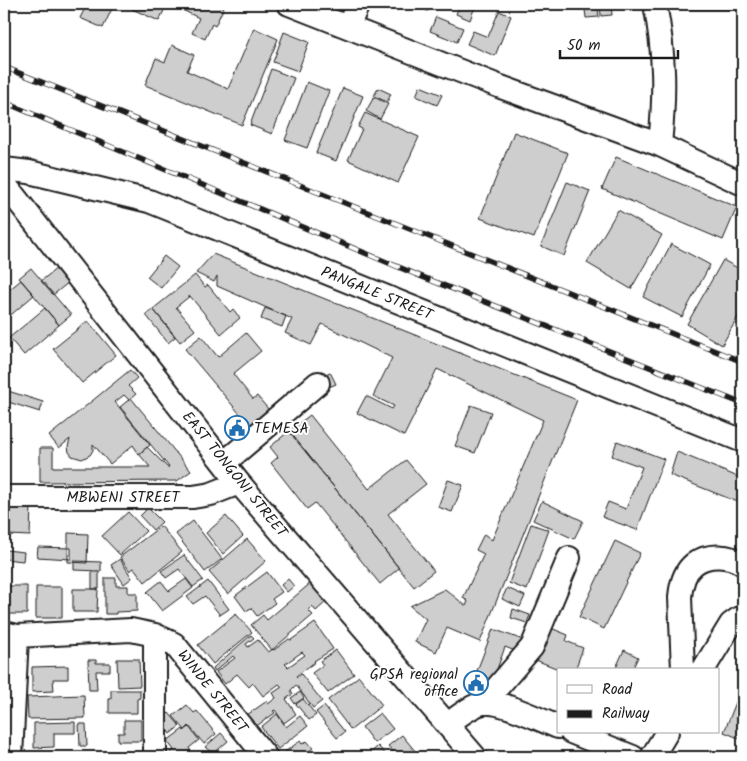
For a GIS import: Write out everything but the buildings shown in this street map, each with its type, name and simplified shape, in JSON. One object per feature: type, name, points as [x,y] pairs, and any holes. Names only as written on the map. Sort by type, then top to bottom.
[{"type":"street","points":[[289,4],[501,87],[660,145],[743,184]]},
{"type":"street","points":[[348,27],[358,4]]},
{"type":"street","points":[[655,4],[661,34],[665,77],[660,145]]},
{"type":"street","points":[[661,34],[669,4]]},
{"type":"street","name":"PANGALE STREET","points":[[4,169],[29,172],[149,202],[743,441]]},
{"type":"street","name":"EAST TONGONI STREET","points":[[4,183],[239,483],[475,757]]},
{"type":"street","points":[[224,463],[318,383]]},
{"type":"street","name":"MBWENI STREET","points":[[4,497],[193,497],[211,494],[239,483]]},
{"type":"street","points":[[683,668],[680,597],[685,575],[694,564],[709,558],[722,556],[743,564]]},
{"type":"street","points":[[448,724],[469,710],[484,703],[532,647],[569,558]]},
{"type":"street","points":[[704,668],[731,624],[743,618]]},
{"type":"street","name":"WINDE STREET","points":[[11,634],[124,630],[155,634],[174,644],[266,757]]},
{"type":"street","points":[[11,634],[12,757]]},
{"type":"street","points":[[155,634],[155,757]]},
{"type":"street","points":[[484,703],[498,704],[557,727]]},
{"type":"street","points":[[576,734],[633,757]]},
{"type":"street","points":[[652,757],[666,734]]},
{"type":"railway","points":[[4,67],[743,362]]},
{"type":"railway","points":[[4,102],[420,276],[743,404]]},
{"type":"place","name":"TEMESA","points":[[237,428]]},
{"type":"place","name":"GPSA regional office","points":[[476,683]]}]
